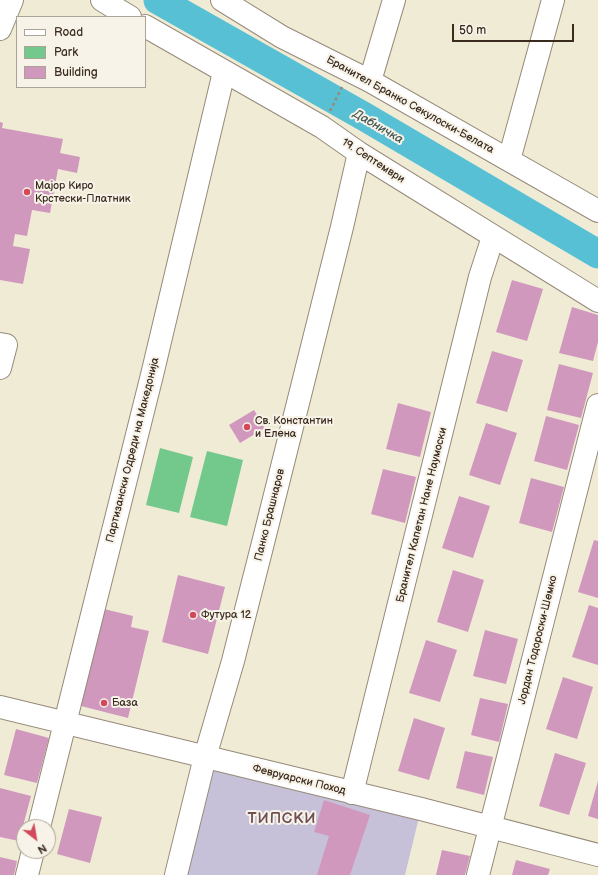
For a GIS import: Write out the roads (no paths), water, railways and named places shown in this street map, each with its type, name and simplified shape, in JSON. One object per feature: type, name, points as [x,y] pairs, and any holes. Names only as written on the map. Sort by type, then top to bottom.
[{"type":"street","points":[[0,29],[12,0]]},
{"type":"street","points":[[102,0],[128,16]]},
{"type":"street","name":"Бранител Бранко Секулоски-Белата","points":[[222,0],[282,37],[370,81],[598,211]]},
{"type":"street","points":[[370,81],[394,0]]},
{"type":"street","points":[[509,160],[553,0]]},
{"type":"street","name":"19. Септември","points":[[146,27],[322,127],[359,153],[598,301]]},
{"type":"street","name":"Партизански Одреди на Македонија","points":[[41,819],[152,375],[224,72]]},
{"type":"street","name":"Панко Брашнаров","points":[[176,875],[205,757],[233,661],[265,535],[342,228],[359,153]]},
{"type":"street","name":"Бранител Капетан Нане Наумоски","points":[[352,793],[480,277],[493,237]]},
{"type":"street","points":[[0,368],[3,344]]},
{"type":"street","name":"Јордан Тодороски-Шемко","points":[[478,875],[598,405]]},
{"type":"street","name":"Февруарски Поход","points":[[0,708],[64,722],[598,855]]},
{"type":"street","points":[[27,875],[31,859]]},
{"type":"waterway","name":"Дабничка","points":[[158,0],[365,117],[598,254]]},
{"type":"place","name":"Мајор Киро Крстески-Платник","points":[[27,192]]},
{"type":"place","name":"Св. Константин и Елена","points":[[247,427]]},
{"type":"place","name":"Футура 12","points":[[193,615]]},
{"type":"place","name":"База","points":[[104,703]]},
{"type":"district","name":"ТИПСКИ","points":[[282,819]]}]
